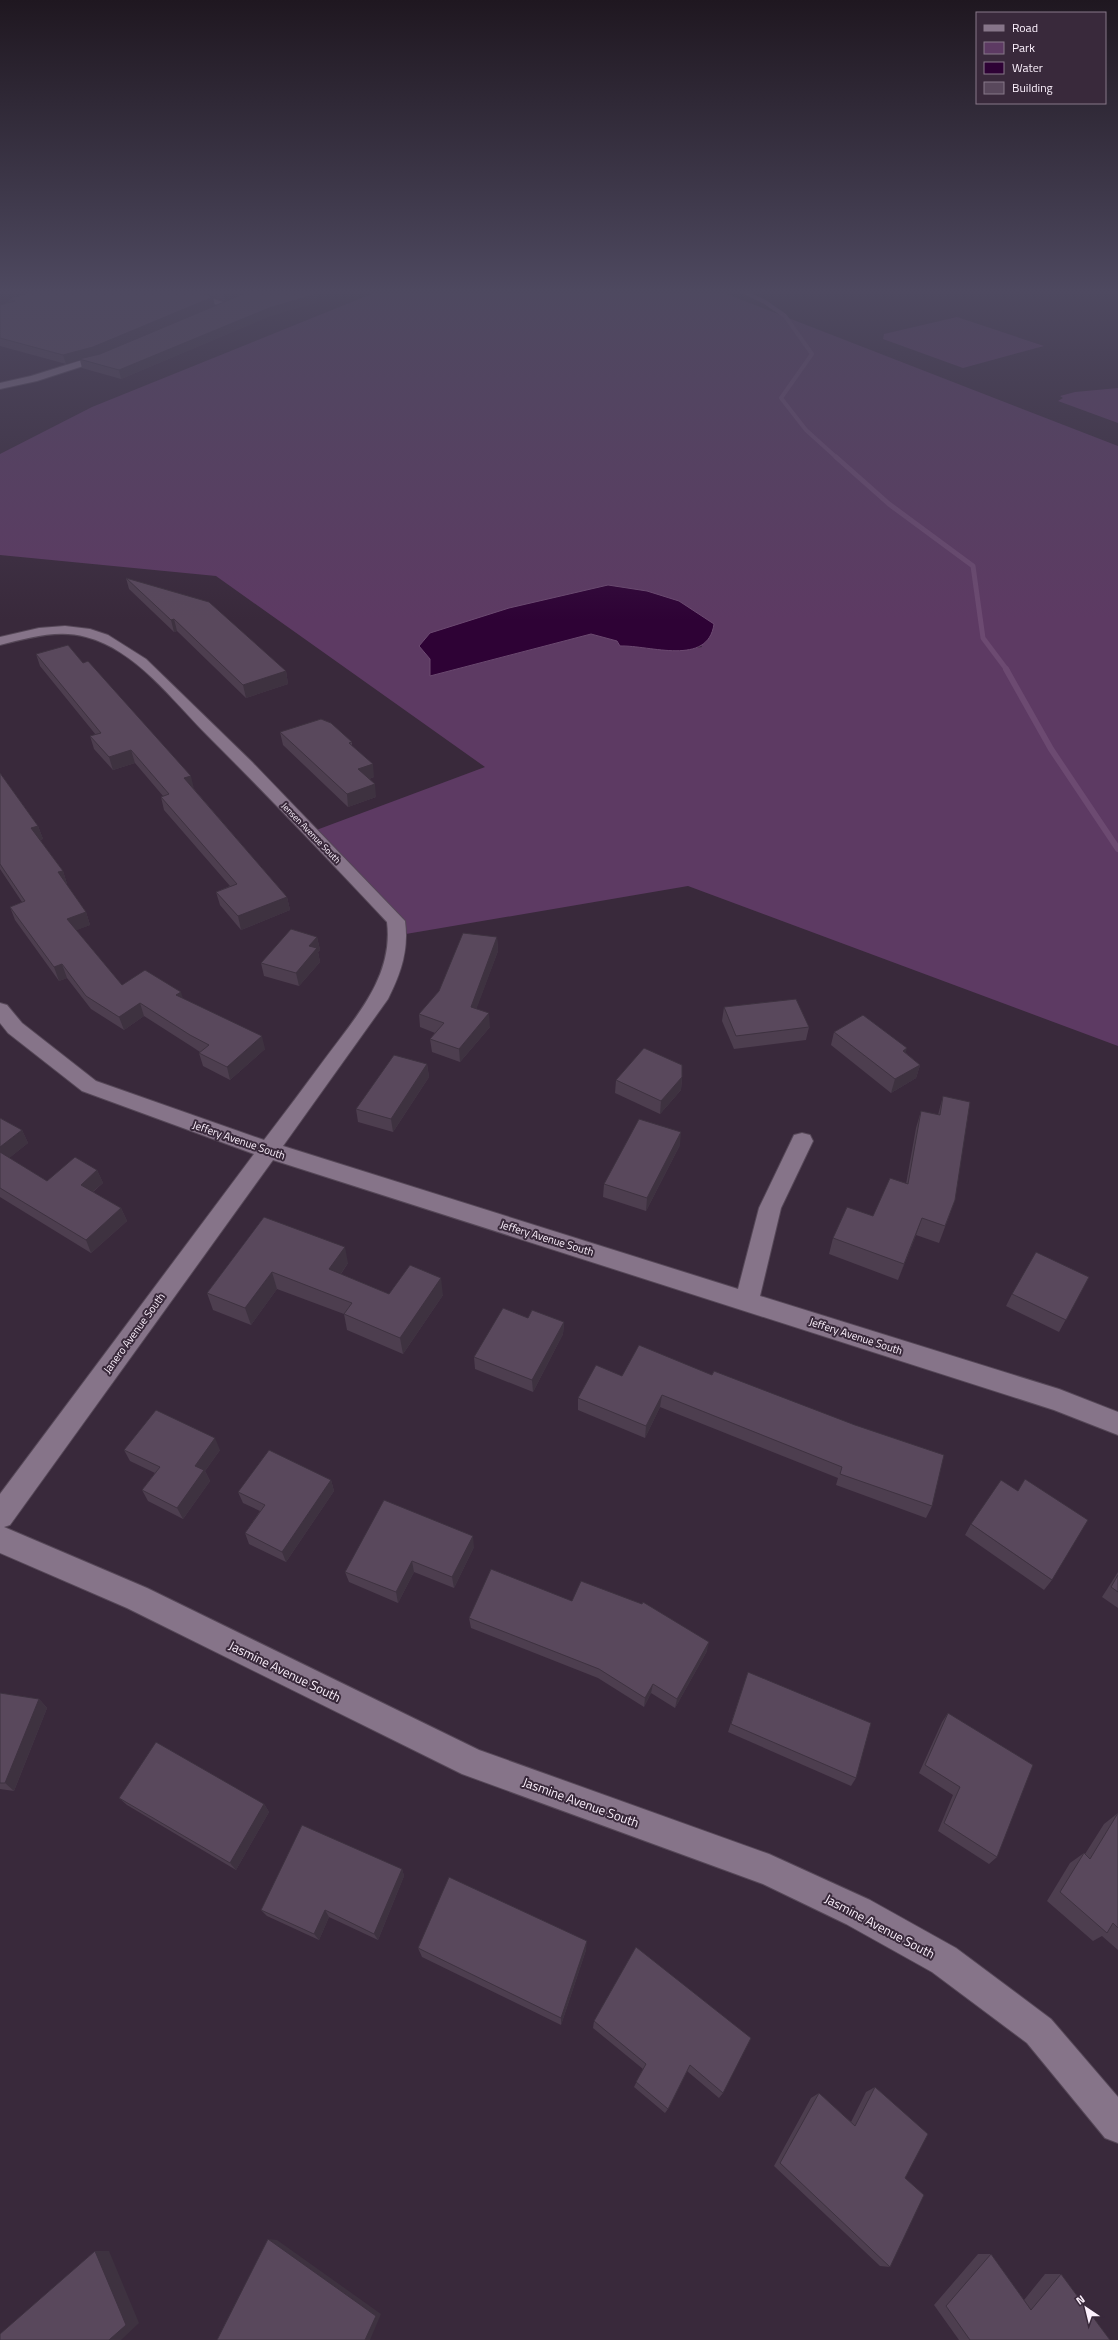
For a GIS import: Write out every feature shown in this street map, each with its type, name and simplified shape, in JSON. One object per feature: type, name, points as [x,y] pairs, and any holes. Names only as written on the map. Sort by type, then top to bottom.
[{"type":"street","name":"Jensen Avenue South","points":[[0,641],[50,630],[84,631],[104,638],[131,654],[152,672],[231,750],[396,921],[400,935],[391,976],[372,1009],[269,1150]]},
{"type":"street","name":"Jeffery Avenue South","points":[[0,1010],[15,1028],[89,1086],[227,1137],[1059,1400],[1118,1424]]},
{"type":"street","points":[[746,1301],[770,1208],[802,1141]]},
{"type":"street","name":"Janero Avenue South","points":[[0,1516],[269,1150]]},
{"type":"street","name":"Jasmine Avenue South","points":[[0,1540],[137,1598],[473,1762],[769,1870],[858,1912],[944,1960],[1039,2031],[1118,2125]]},
{"type":"green space","points":[[106,401],[1003,401],[1118,446],[1118,1046],[688,886],[400,935],[311,832],[485,767],[216,576],[0,555],[0,454]],"holes":[[[679,601],[702,647],[675,651],[636,645],[620,646],[617,641],[591,634],[430,676],[430,659]]]},
{"type":"green space","points":[[1059,401],[1118,401],[1118,423]]},
{"type":"water","points":[[608,585],[647,591],[679,601],[714,624],[709,637],[701,645],[690,650],[676,651],[620,646],[617,641],[591,634],[430,676],[430,659],[419,646],[430,633],[509,608]]},
{"type":"building","points":[[126,578],[209,602],[286,671],[243,685],[174,619],[171,620]]},
{"type":"building","points":[[68,645],[83,663],[88,661],[191,776],[184,778],[287,897],[238,916],[216,892],[237,884],[161,797],[169,794],[131,750],[109,757],[90,736],[101,733],[36,654]]},
{"type":"building","points":[[321,719],[331,723],[352,742],[349,743],[373,764],[358,769],[375,784],[347,794],[280,732]]},
{"type":"building","points":[[0,773],[38,826],[31,828],[63,871],[58,872],[86,912],[67,919],[122,985],[145,970],[181,992],[176,995],[262,1036],[227,1067],[199,1053],[209,1045],[190,1035],[140,1003],[119,1017],[86,996],[62,964],[54,967],[10,907],[25,901],[0,864]]},
{"type":"building","points":[[291,929],[317,937],[309,946],[317,948],[296,973],[261,963]]},
{"type":"building","points":[[463,933],[497,937],[471,1007],[489,1013],[459,1049],[430,1039],[444,1023],[419,1014],[439,991]]},
{"type":"building","points":[[796,999],[809,1027],[736,1036],[724,1007]]},
{"type":"building","points":[[863,1015],[907,1048],[903,1051],[920,1065],[895,1079],[834,1032]]},
{"type":"building","points":[[644,1048],[682,1065],[682,1077],[661,1101],[616,1080]]},
{"type":"building","points":[[394,1055],[427,1064],[391,1119],[356,1109]]},
{"type":"building","points":[[943,1096],[970,1102],[955,1200],[945,1226],[922,1218],[904,1264],[833,1238],[847,1207],[873,1216],[890,1178],[908,1184],[921,1111],[940,1115]]},
{"type":"building","points":[[0,1118],[22,1130],[0,1147]]},
{"type":"building","points":[[639,1119],[681,1132],[647,1198],[604,1184]]},
{"type":"building","points":[[0,1152],[47,1181],[75,1157],[97,1170],[81,1185],[121,1208],[86,1240],[0,1188]]},
{"type":"building","points":[[264,1217],[345,1247],[329,1269],[389,1294],[410,1265],[441,1278],[400,1338],[344,1314],[352,1303],[272,1272],[245,1308],[207,1293]]},
{"type":"building","points":[[1036,1252],[1089,1277],[1066,1320],[1012,1294]]},
{"type":"building","points":[[503,1308],[528,1318],[532,1310],[564,1322],[532,1380],[474,1357]]},
{"type":"building","points":[[639,1345],[712,1375],[714,1371],[855,1425],[944,1455],[932,1506],[840,1474],[842,1467],[662,1395],[646,1426],[578,1398],[596,1365],[622,1376]]},
{"type":"building","points":[[156,1410],[215,1438],[195,1466],[204,1470],[177,1508],[142,1490],[160,1467],[124,1450]]},
{"type":"building","points":[[269,1450],[331,1480],[282,1552],[245,1533],[265,1505],[238,1492]]},
{"type":"building","points":[[1025,1479],[1088,1520],[1052,1580],[971,1524],[1001,1480],[1018,1491]]},
{"type":"building","points":[[384,1500],[473,1536],[452,1577],[412,1561],[396,1592],[345,1572]]},
{"type":"building","points":[[491,1569],[572,1601],[581,1581],[642,1604],[643,1602],[709,1642],[677,1699],[653,1684],[645,1698],[599,1669],[469,1618]]},
{"type":"building","points":[[1118,1575],[1118,1592],[1111,1587]]},
{"type":"building","points":[[748,1672],[871,1723],[856,1778],[731,1724]]},
{"type":"building","points":[[0,1693],[39,1699],[5,1783],[0,1783]]},
{"type":"building","points":[[948,1713],[1033,1765],[997,1857],[944,1823],[960,1787],[925,1765]]},
{"type":"building","points":[[156,1742],[264,1804],[230,1863],[119,1798]]},
{"type":"building","points":[[1118,1813],[1118,1928],[1113,1923],[1107,1933],[1060,1892],[1084,1853],[1090,1859]]},
{"type":"building","points":[[302,1825],[402,1869],[374,1934],[325,1910],[314,1934],[261,1910]]},
{"type":"building","points":[[449,1877],[587,1941],[561,2018],[418,1948]]},
{"type":"building","points":[[636,1947],[751,2038],[723,2093],[690,2065],[668,2109],[636,2082],[646,2064],[594,2021]]},
{"type":"building","points":[[875,2087],[928,2134],[905,2178],[924,2195],[890,2267],[780,2163],[819,2093],[855,2126]]},
{"type":"building","points":[[268,2239],[376,2316],[365,2340],[217,2340]]},
{"type":"building","points":[[95,2251],[126,2325],[109,2340],[0,2340],[0,2334]]},
{"type":"building","points":[[991,2254],[1031,2310],[1061,2274],[1110,2340],[970,2340],[946,2306]]},
{"type":"waterway","points":[[784,401],[806,430],[837,458]]},
{"type":"waterway","points":[[836,457],[889,504],[973,566],[983,638],[1007,670]]},
{"type":"waterway","points":[[1006,669],[1051,749],[1118,849]]}]
